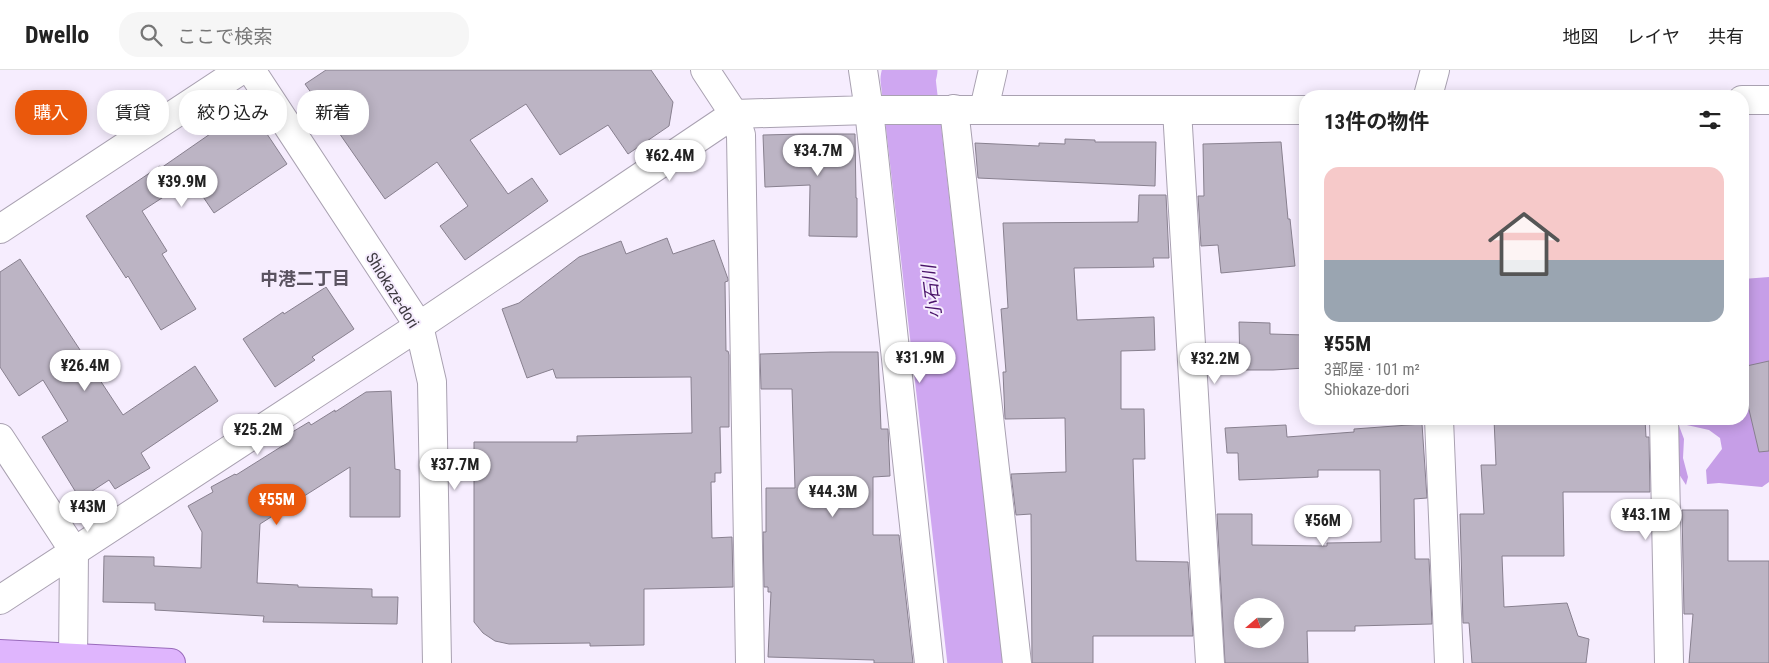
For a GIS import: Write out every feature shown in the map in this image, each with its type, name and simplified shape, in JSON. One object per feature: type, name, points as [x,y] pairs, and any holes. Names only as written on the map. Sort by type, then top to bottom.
[{"type":"main road","points":[[0,654],[73,661],[171,663]]},
{"type":"street","points":[[0,229],[241,70]]},
{"type":"street","name":"Shiokaze-dori","points":[[251,70],[418,326],[432,382],[437,663]]},
{"type":"street","points":[[705,70],[734,114],[742,135],[750,663]]},
{"type":"street","points":[[863,70],[875,110],[929,663]]},
{"type":"street","points":[[984,109],[992,70]]},
{"type":"street","points":[[1430,90],[1435,70]]},
{"type":"street","points":[[1749,100],[1769,100]]},
{"type":"street","points":[[949,109],[1017,663]]},
{"type":"street","points":[[0,600],[418,326],[734,114],[949,109],[1299,110]]},
{"type":"street","points":[[1177,110],[1210,663]]},
{"type":"street","points":[[1439,425],[1450,663]]},
{"type":"street","points":[[1664,425],[1669,663]]},
{"type":"street","points":[[0,438],[74,551],[73,661]]},
{"type":"shaded area","points":[[1769,277],[1769,482],[1762,487],[1719,483],[1707,484],[1706,470],[1722,449],[1720,438],[1709,430],[1687,425],[1749,425],[1749,279]]},
{"type":"shaded area","points":[[1673,425],[1679,425],[1684,439],[1683,458],[1688,477],[1686,485],[1677,471]]},
{"type":"building","points":[[326,70],[651,70],[673,102],[669,126],[628,154],[608,125],[560,155],[526,104],[470,140],[508,194],[532,178],[548,201],[465,260],[440,226],[468,206],[437,162],[385,199],[340,135],[369,135],[369,90],[309,90],[305,84]]},
{"type":"building","points":[[855,134],[857,237],[809,236],[810,185],[765,187],[763,135]]},
{"type":"building","points":[[209,135],[268,135],[287,164],[214,213],[191,179],[142,211],[167,251],[162,254],[196,309],[161,330],[128,276],[126,278],[86,216],[160,166],[161,168]]},
{"type":"building","points":[[1065,139],[1095,140],[1095,142],[1156,142],[1155,186],[978,178],[975,143],[1039,146],[1039,143],[1065,144]]},
{"type":"building","points":[[1281,142],[1288,219],[1290,219],[1295,266],[1221,273],[1218,245],[1201,246],[1198,196],[1204,196],[1203,144]]},
{"type":"building","points":[[1139,195],[1166,195],[1169,258],[1153,258],[1154,267],[1074,268],[1077,320],[1154,317],[1155,350],[1121,351],[1121,409],[1144,409],[1145,459],[1133,459],[1136,561],[1188,562],[1193,636],[1093,636],[1093,663],[1032,663],[1031,514],[1016,515],[1011,474],[1066,472],[1065,418],[1005,419],[1003,372],[1006,372],[1001,309],[1008,308],[1003,223],[1138,222]]},
{"type":"building","points":[[667,238],[673,254],[714,240],[728,279],[725,282],[726,351],[728,351],[729,355],[729,427],[720,427],[721,473],[715,473],[715,482],[711,482],[712,538],[732,537],[733,587],[644,589],[644,645],[590,646],[590,643],[509,644],[495,641],[483,633],[474,622],[474,442],[577,442],[577,436],[692,433],[691,377],[556,378],[553,369],[527,378],[502,309],[519,303],[579,257],[621,241],[626,254]]},
{"type":"building","points":[[20,259],[123,415],[195,366],[218,401],[141,453],[150,468],[115,489],[109,480],[80,499],[42,437],[68,421],[43,380],[19,396],[0,367],[0,272]]},
{"type":"building","points":[[326,287],[354,329],[312,357],[315,360],[275,387],[243,339],[283,312],[284,314]]},
{"type":"building","points":[[1239,322],[1270,323],[1270,334],[1299,335],[1299,368],[1240,370]]},
{"type":"building","points":[[878,352],[881,429],[888,429],[890,476],[873,477],[873,535],[899,535],[913,663],[874,663],[874,660],[768,657],[771,592],[768,592],[768,587],[764,587],[763,532],[766,532],[766,488],[795,488],[792,389],[761,389],[760,354]]},
{"type":"building","points":[[1769,361],[1769,451],[1759,452],[1749,410],[1749,365]]},
{"type":"building","points":[[391,391],[395,469],[400,470],[400,517],[350,517],[350,467],[260,524],[257,583],[298,585],[298,587],[372,589],[372,597],[398,597],[397,624],[263,622],[264,616],[155,610],[155,603],[103,602],[104,556],[154,557],[154,566],[201,568],[202,532],[188,506],[213,492],[211,487],[236,475],[287,443],[284,437],[309,422],[311,425],[366,392]]},
{"type":"building","points":[[1286,425],[1287,437],[1354,432],[1354,429],[1422,425],[1427,498],[1414,499],[1415,559],[1429,559],[1432,624],[1355,626],[1355,631],[1307,631],[1308,663],[1225,663],[1217,514],[1252,514],[1252,545],[1327,546],[1327,543],[1381,542],[1380,470],[1318,470],[1318,477],[1239,480],[1238,453],[1227,453],[1225,428]]},
{"type":"building","points":[[1494,425],[1645,425],[1646,437],[1649,437],[1650,492],[1563,492],[1564,556],[1502,556],[1504,607],[1567,603],[1578,636],[1589,639],[1586,663],[1472,663],[1469,623],[1463,623],[1460,514],[1484,514],[1481,465],[1496,465]]},
{"type":"building","points":[[1682,510],[1728,510],[1728,561],[1769,561],[1769,663],[1689,663],[1693,614],[1684,614]]},
{"type":"waterway","name":"小石川","points":[[910,70],[908,79],[975,663]]},
{"type":"district","name":"中港二丁目","points":[[305,279]]}]
